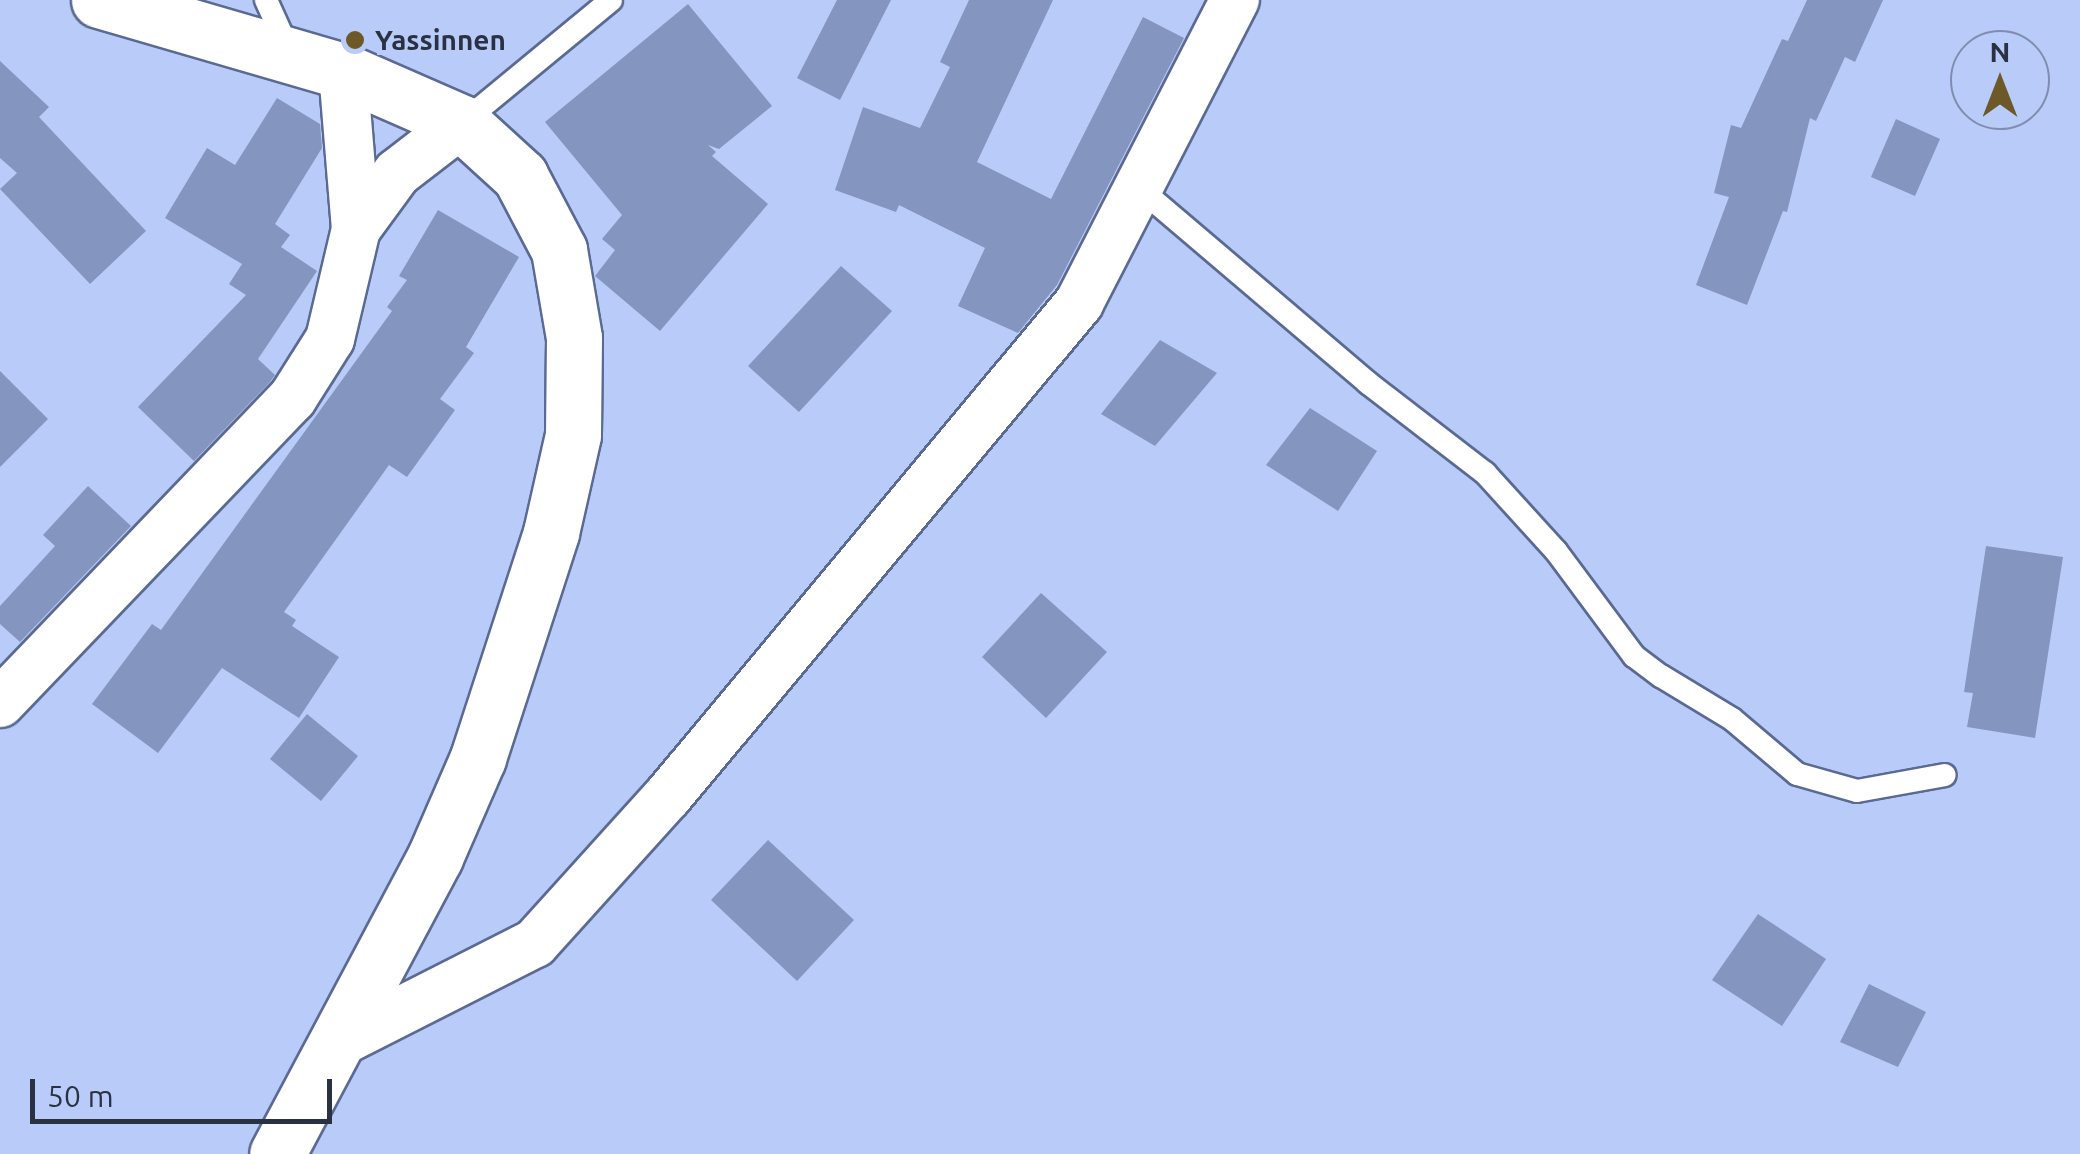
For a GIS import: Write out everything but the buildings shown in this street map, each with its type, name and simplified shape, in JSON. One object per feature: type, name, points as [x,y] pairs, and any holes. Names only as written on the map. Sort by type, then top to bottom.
[{"type":"street","points":[[99,0],[343,71],[462,123],[520,176],[560,250],[574,338],[573,435],[551,534],[478,758],[435,857],[277,1154]]},
{"type":"street","points":[[334,1045],[535,943],[668,796],[1080,303],[1236,0]]},
{"type":"street","points":[[0,703],[292,399],[330,339],[356,229],[343,71]]},
{"type":"street","points":[[356,229],[397,172],[462,123]]},
{"type":"lane","points":[[266,0],[292,56]]},
{"type":"lane","points":[[462,123],[611,0]]},
{"type":"lane","points":[[1138,188],[1368,382],[1485,473],[1556,551],[1634,656],[1661,676],[1732,719],[1797,774],[1857,791],[1945,775]]},
{"type":"place","name":"Yassinnen","points":[[355,40]]}]
